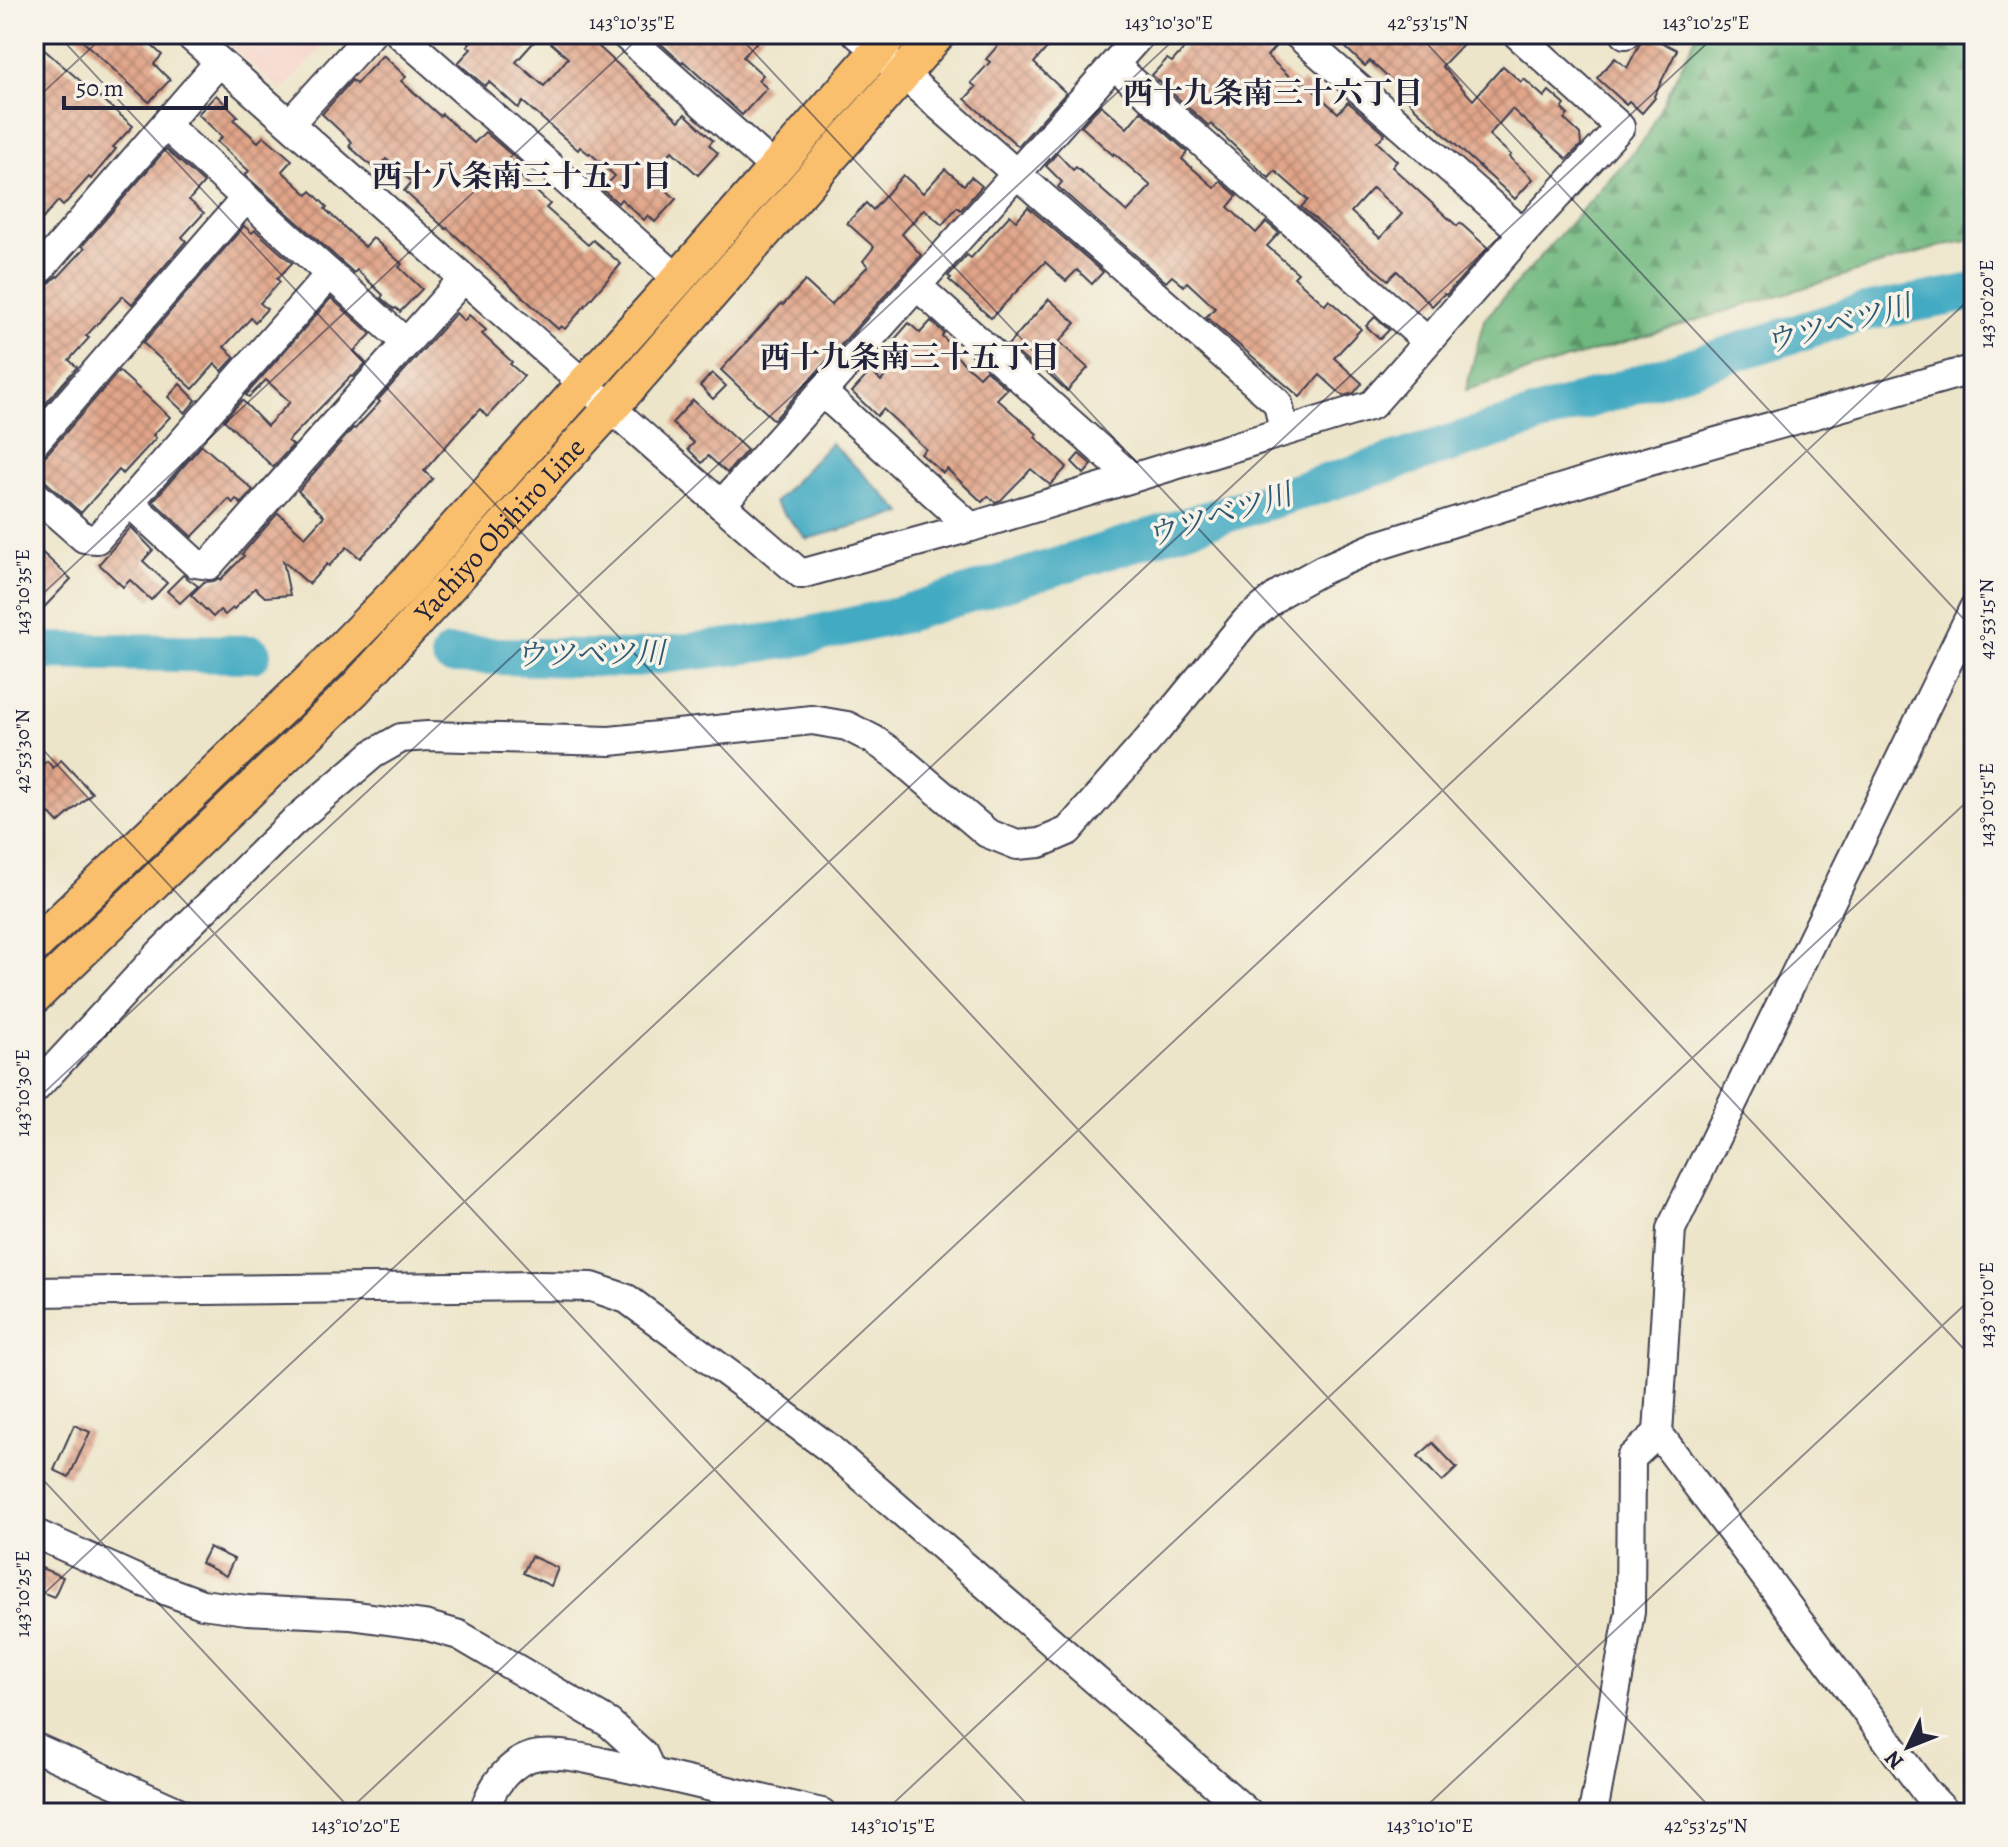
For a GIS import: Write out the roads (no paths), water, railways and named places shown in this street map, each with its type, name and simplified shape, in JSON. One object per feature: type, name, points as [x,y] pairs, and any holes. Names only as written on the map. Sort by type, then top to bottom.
[{"type":"main road","name":"Yachiyo Obihiro Line","points":[[34,997],[354,690],[611,408],[938,34]]},
{"type":"main road","name":"Yachiyo Obihiro Line","points":[[34,946],[319,672],[404,585],[775,168],[875,40]]},
{"type":"street","points":[[188,34],[801,574],[971,527],[1372,405],[1620,127],[1517,34]]},
{"type":"street","points":[[290,123],[371,34]]},
{"type":"street","points":[[400,34],[678,279]]},
{"type":"street","points":[[624,34],[775,168]]},
{"type":"street","points":[[721,505],[1141,34]]},
{"type":"street","points":[[1297,34],[1523,233]]},
{"type":"street","points":[[875,40],[902,74],[1278,403],[1284,431]]},
{"type":"street","points":[[34,276],[219,62]]},
{"type":"street","points":[[1114,65],[1427,341]]},
{"type":"street","points":[[165,125],[406,343]]},
{"type":"street","points":[[34,443],[246,198]]},
{"type":"street","points":[[34,494],[84,538],[97,539],[330,274]]},
{"type":"street","points":[[130,503],[195,563],[209,565],[463,279]]},
{"type":"street","points":[[917,286],[1131,477]]},
{"type":"street","points":[[34,1090],[162,951],[292,823],[373,754],[401,738],[610,741],[812,720],[847,726],[874,740],[987,833],[1017,845],[1040,843],[1068,831],[1156,731],[1246,621],[1282,592],[1322,570],[1377,546],[1646,462],[1974,369]]},
{"type":"street","points":[[822,392],[971,527]]},
{"type":"street","points":[[1946,1813],[1926,1792],[1658,1433],[1671,1229],[1974,608]]},
{"type":"street","points":[[34,1292],[538,1286],[592,1287],[627,1299],[829,1448],[1248,1813]]},
{"type":"street","points":[[1593,1813],[1630,1612],[1631,1458],[1658,1433]]},
{"type":"street","points":[[34,1533],[143,1582],[202,1604],[247,1610],[350,1615],[424,1625],[459,1635],[609,1723],[643,1754],[652,1773]]},
{"type":"street","points":[[34,1747],[181,1813]]},
{"type":"street","points":[[484,1813],[488,1798],[507,1772],[522,1761],[540,1755],[576,1757],[822,1813]]},
{"type":"water","points":[[831,443],[903,513],[807,539],[774,503]]},
{"type":"waterway","name":"ウツベツ川","points":[[450,655],[628,659],[788,640],[900,615],[1860,313],[1974,292]]},
{"type":"waterway","name":"ウツベツ川","points":[[34,651],[252,654]]},
{"type":"district","name":"西十九条南三十六丁目","points":[[1273,93]]},
{"type":"district","name":"西十八条南三十五丁目","points":[[522,176]]},
{"type":"district","name":"西十九条南三十五丁目","points":[[910,357]]}]
